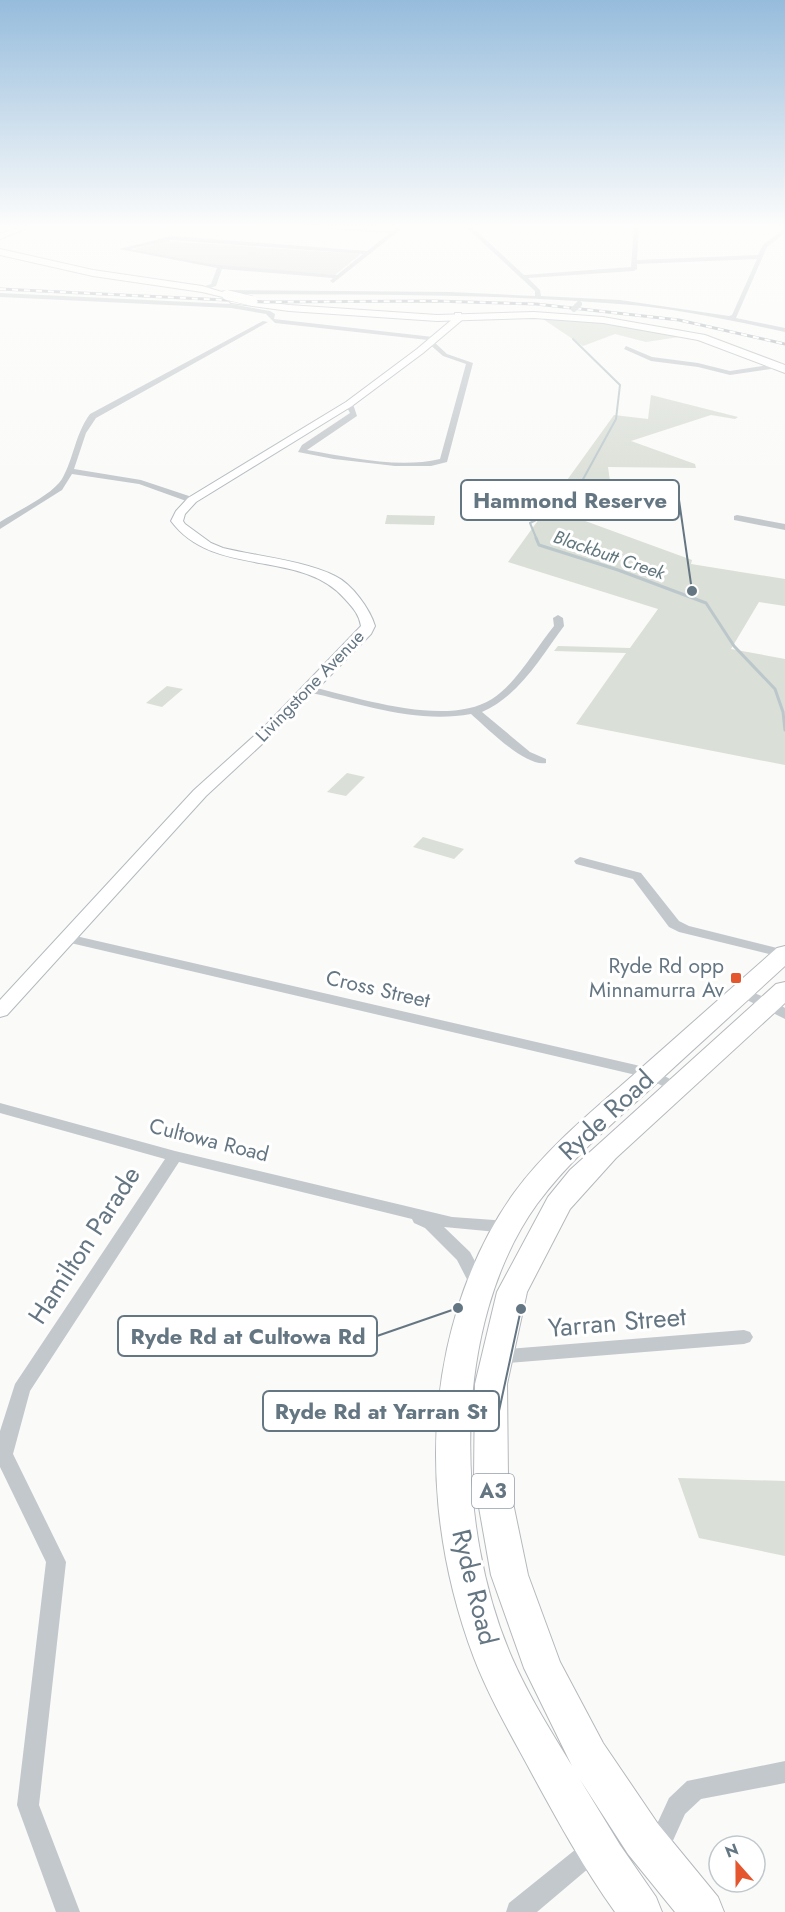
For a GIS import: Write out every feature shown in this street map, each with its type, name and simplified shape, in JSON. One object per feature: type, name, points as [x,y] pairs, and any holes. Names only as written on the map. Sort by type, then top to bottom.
[{"type":"highway","points":[[443,315],[483,315]]},
{"type":"highway","points":[[448,315],[459,316]]},
{"type":"highway","points":[[600,315],[636,325],[701,337],[782,366]]},
{"type":"highway","name":"Ryde Road","points":[[703,1912],[656,1856],[607,1787],[543,1671],[516,1599],[493,1496],[488,1422],[489,1384],[511,1293],[522,1266],[560,1202],[609,1150],[664,1081],[742,992],[784,954]]},
{"type":"highway","name":"Ryde Road","points":[[641,1912],[596,1848],[493,1658],[475,1601],[455,1501],[451,1434],[455,1386],[480,1287],[508,1227],[542,1178],[565,1151],[780,1003]]},
{"type":"street","points":[[270,320],[271,315]]},
{"type":"street","points":[[715,315],[785,330]]},
{"type":"street","points":[[731,318],[735,315]]},
{"type":"street","points":[[72,471],[141,482],[192,500],[349,404],[432,340],[459,316]]},
{"type":"street","points":[[0,526],[59,488],[72,471],[84,426],[93,416],[270,320],[432,340],[445,355],[470,363],[444,460],[428,464],[364,461],[302,452],[305,447],[354,414],[349,404]]},
{"type":"street","points":[[626,348],[651,359],[698,365],[730,373],[782,366]]},
{"type":"street","name":"Livingstone Avenue","points":[[1,1009],[200,793],[269,730],[366,632],[368,626],[365,614],[339,584],[322,575],[219,551],[207,546],[177,521],[180,513],[192,500]]},
{"type":"street","points":[[737,518],[785,527]]},
{"type":"street","points":[[308,689],[434,714],[474,711],[487,707],[504,694],[559,626],[558,618]]},
{"type":"street","points":[[474,711],[526,754],[542,761]]},
{"type":"street","points":[[580,861],[637,876],[668,918],[684,929],[784,954]]},
{"type":"street","name":"Cross Street","points":[[67,938],[664,1081]]},
{"type":"street","points":[[742,992],[780,1003]]},
{"type":"street","name":"Cultowa Road","points":[[0,1108],[175,1156],[452,1223],[508,1227]]},
{"type":"street","name":"Hamilton Parade","points":[[68,1912],[28,1805],[56,1562],[3,1454],[21,1389],[175,1156]]},
{"type":"street","name":"Cultowa Road","points":[[408,1212],[430,1224],[464,1256],[480,1287]]},
{"type":"street","name":"Yarran Street","points":[[495,1357],[744,1337]]},
{"type":"street","points":[[656,1856],[677,1806],[695,1789],[785,1772]]},
{"type":"street","points":[[518,1912],[596,1848]]},
{"type":"shaded area","points":[[540,317],[594,321],[686,336],[646,342],[615,334],[583,346]]},
{"type":"shaded area","points":[[651,395],[738,417],[735,419],[711,415],[631,441],[695,464],[696,468],[608,467],[613,503],[577,518],[692,560],[691,564],[785,579],[785,606],[759,602],[731,649],[785,659],[785,765],[576,724],[626,653],[554,651],[558,646],[630,648],[658,609],[508,562],[614,415],[648,419]]},
{"type":"shaded area","points":[[387,515],[435,516],[434,525],[385,524]]},
{"type":"shaded area","points":[[167,686],[183,689],[162,707],[146,703]]},
{"type":"shaded area","points":[[347,773],[365,777],[346,796],[327,792]]},
{"type":"shaded area","points":[[423,837],[464,849],[454,859],[413,847]]},
{"type":"shaded area","points":[[678,1478],[785,1481],[785,1556],[699,1538]]},
{"type":"waterway","name":"Blackbutt Creek","points":[[537,540],[530,523],[570,503],[616,419],[620,385],[573,339]]},
{"type":"waterway","name":"Blackbutt Creek","points":[[536,538],[539,545],[618,570],[706,603],[734,646],[775,689],[783,712],[785,730]]},
{"type":"railway","points":[[636,315],[679,320],[785,344]]},
{"type":"place","name":"Hammond Reserve","points":[[692,591]]},
{"type":"place","name":"Ryde Rd opp Minnamurra Av","points":[[736,978]]},
{"type":"place","name":"Ryde Rd at Cultowa Rd","points":[[458,1308]]},
{"type":"place","name":"Ryde Rd at Yarran St","points":[[521,1309]]}]
